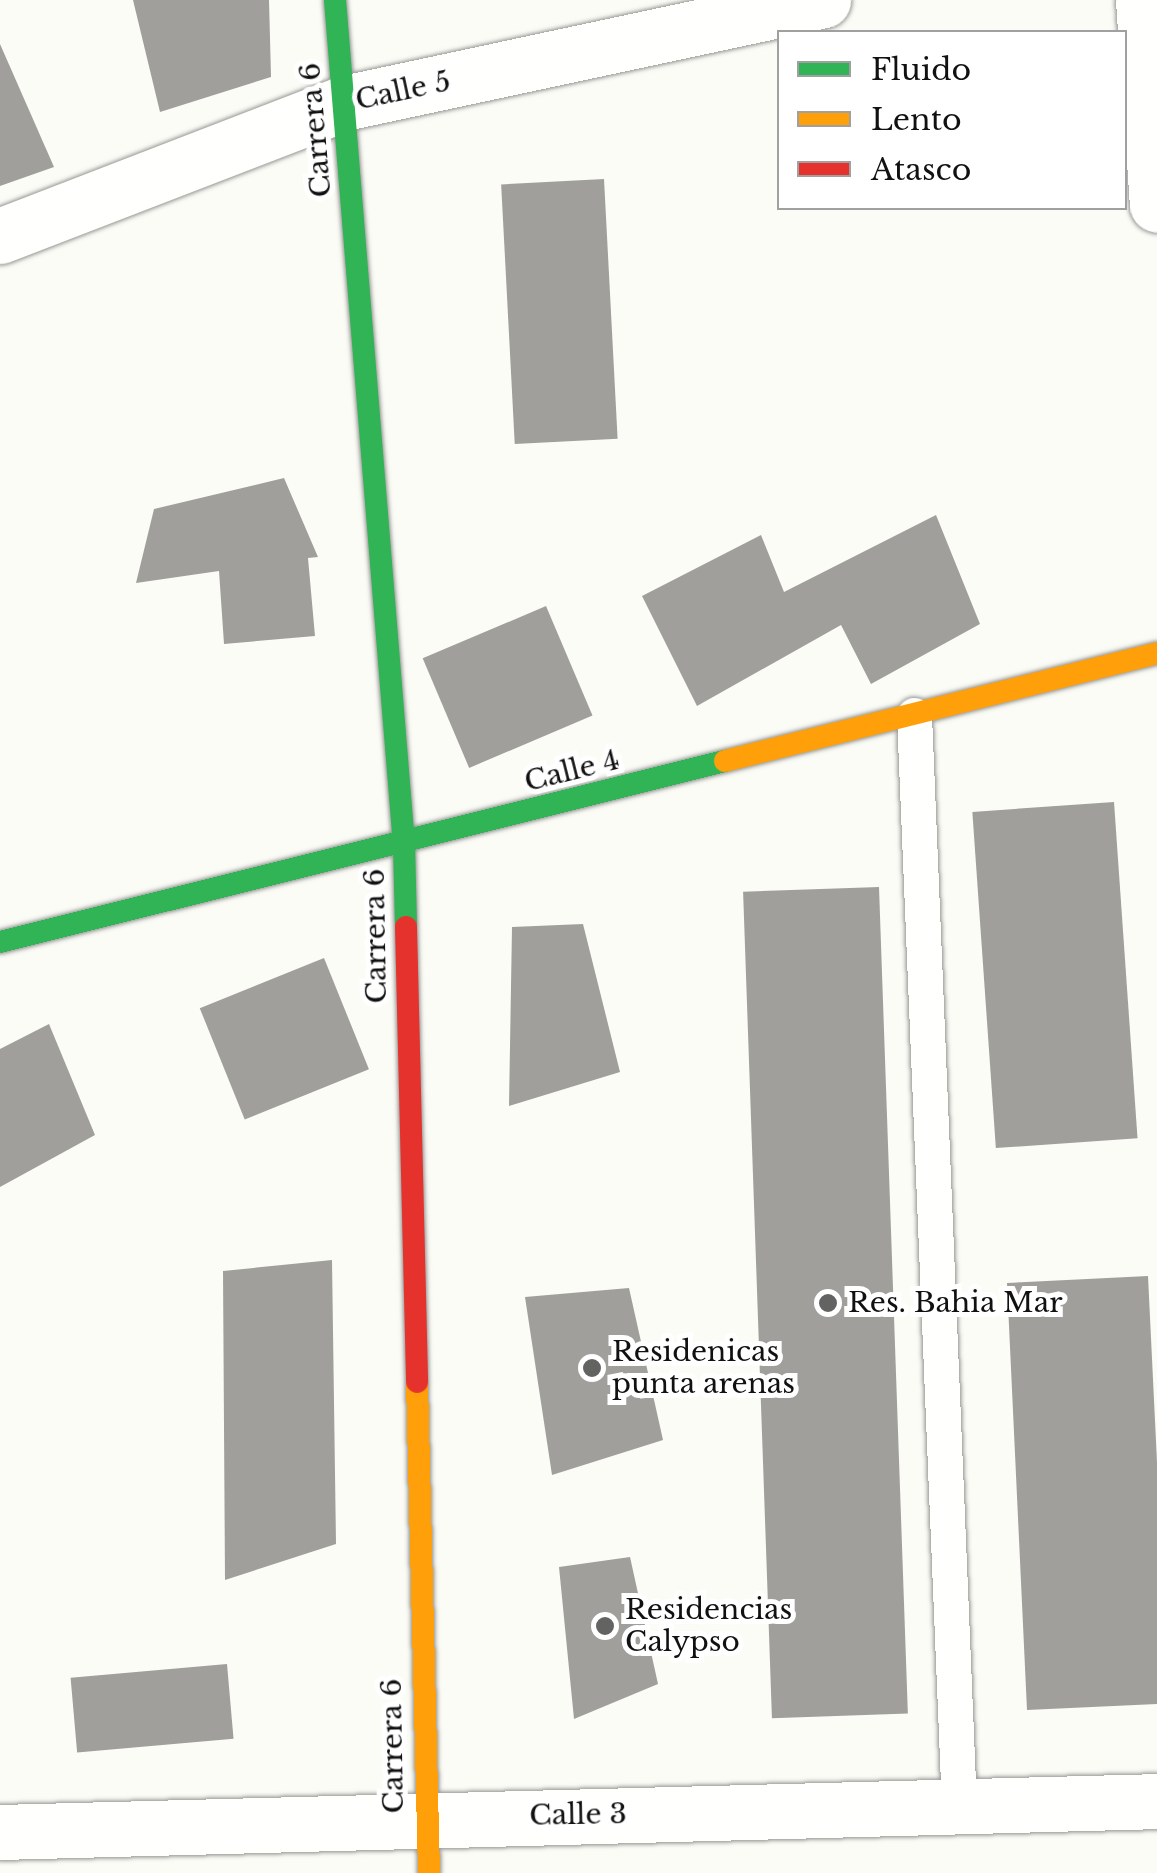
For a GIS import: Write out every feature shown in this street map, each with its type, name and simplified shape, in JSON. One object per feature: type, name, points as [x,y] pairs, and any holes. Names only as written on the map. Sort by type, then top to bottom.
[{"type":"street","name":"Carrera 6","points":[[336,0],[404,844],[424,1818],[429,1873]]},
{"type":"street","name":"Calle 5","points":[[0,236],[344,104],[823,0]]},
{"type":"street","points":[[1143,0],[1157,205]]},
{"type":"street","name":"Calle 4","points":[[0,942],[1157,654]]},
{"type":"street","name":"Calle 3","points":[[0,1832],[1157,1801]]},
{"type":"lane","points":[[914,715],[959,1806]]},
{"type":"building","points":[[133,0],[269,0],[271,77],[160,112]]},
{"type":"building","points":[[0,44],[54,167],[0,186]]},
{"type":"building","points":[[604,179],[618,439],[515,444],[501,184]]},
{"type":"building","points":[[284,478],[318,557],[308,558],[315,636],[224,644],[219,571],[136,583],[154,509]]},
{"type":"building","points":[[936,515],[980,624],[871,684],[841,625],[697,706],[642,596],[761,535],[784,592]]},
{"type":"building","points":[[546,606],[592,716],[469,768],[423,658]]},
{"type":"building","points":[[1114,802],[1138,1138],[996,1148],[972,812]]},
{"type":"building","name":"Res. Bahia Mar","points":[[879,887],[908,1713],[772,1718],[743,892]]},
{"type":"building","points":[[583,924],[620,1072],[509,1106],[512,927]]},
{"type":"building","points":[[324,958],[369,1069],[245,1119],[200,1008]]},
{"type":"building","points":[[49,1024],[95,1135],[0,1187],[0,1049]]},
{"type":"building","points":[[332,1260],[336,1544],[225,1580],[223,1271]]},
{"type":"building","name":"Res. Bahia Mar","points":[[1148,1276],[1157,1462],[1157,1704],[1027,1710],[1007,1283]]},
{"type":"building","name":"Residenicas punta arenas","points":[[629,1288],[663,1440],[552,1475],[525,1297]]},
{"type":"building","name":"Residencias Calypso","points":[[630,1557],[658,1684],[574,1719],[559,1567]]},
{"type":"building","points":[[227,1664],[234,1739],[77,1752],[71,1678]]},
{"type":"traffic: fast","points":[[335,0],[404,844],[406,927]]},
{"type":"traffic: fast","points":[[0,942],[725,761]]},
{"type":"traffic: slow","points":[[725,761],[1157,653]]},
{"type":"traffic: slow","points":[[417,1382],[429,1873]]},
{"type":"traffic: jam","points":[[406,927],[417,1382]]},
{"type":"place","name":"Res. Bahia Mar","points":[[828,1303]]},
{"type":"place","name":"Residenicas punta arenas","points":[[592,1368]]},
{"type":"place","name":"Residencias Calypso","points":[[605,1626]]}]
